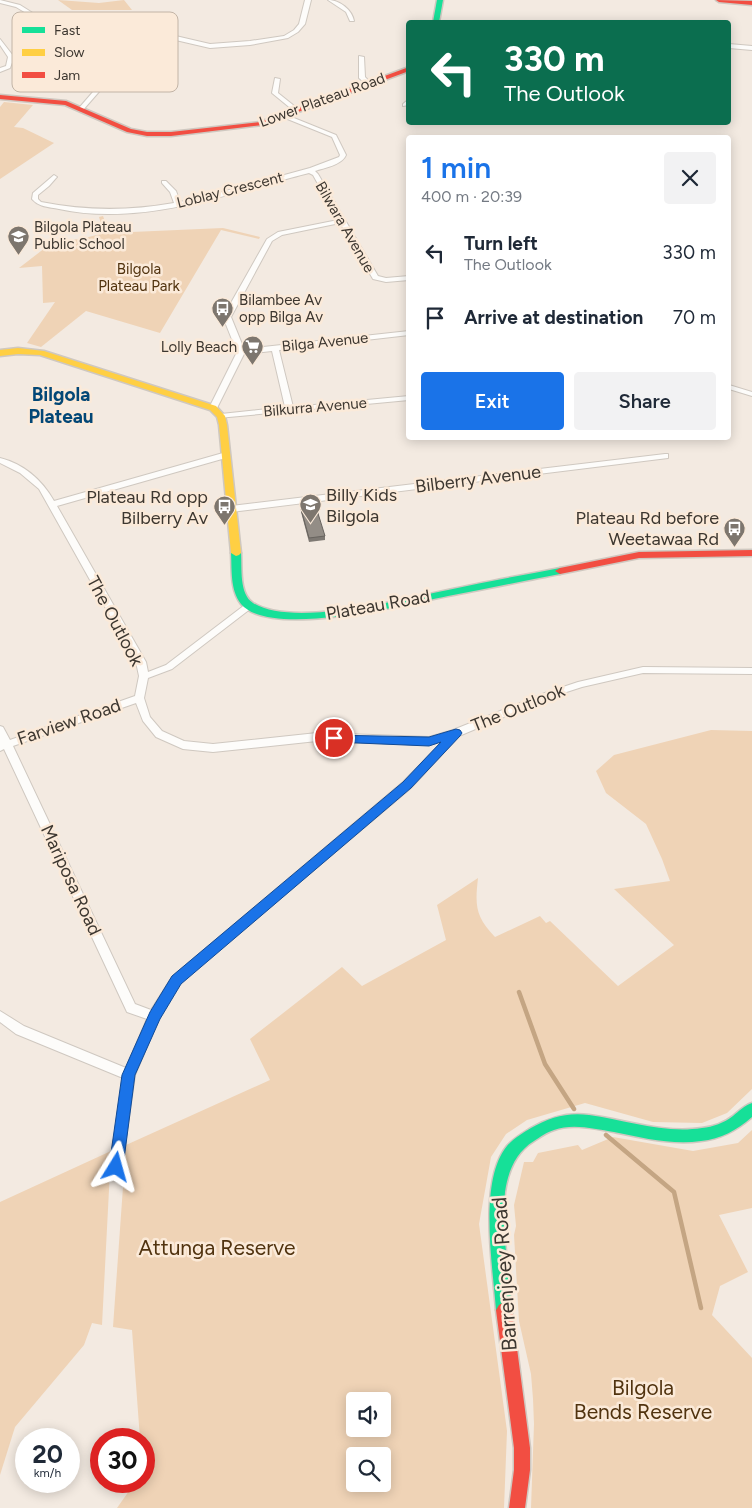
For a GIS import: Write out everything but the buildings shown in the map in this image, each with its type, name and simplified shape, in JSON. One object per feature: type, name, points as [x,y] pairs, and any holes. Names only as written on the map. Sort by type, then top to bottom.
[{"type":"street","points":[[178,39],[210,46],[286,37],[296,31],[302,24],[308,0]]},
{"type":"street","points":[[331,0],[348,11],[352,20]]},
{"type":"street","points":[[436,20],[440,0]]},
{"type":"street","points":[[719,0],[752,3]]},
{"type":"street","points":[[0,1],[18,6],[28,12]]},
{"type":"street","points":[[0,42],[11,57],[8,67],[0,70]]},
{"type":"street","points":[[731,46],[752,48]]},
{"type":"street","points":[[361,57],[362,78],[368,83]]},
{"type":"street","name":"Lower Plateau Road","points":[[0,97],[66,104],[130,131],[146,134],[171,134],[249,126],[406,70]]},
{"type":"street","points":[[277,79],[275,94],[296,110]]},
{"type":"street","points":[[81,109],[96,92]]},
{"type":"street","name":"Bilwara Avenue","points":[[282,115],[334,136],[343,155],[337,161],[309,170]]},
{"type":"street","name":"Bilwara Avenue","points":[[309,170],[314,174],[375,278],[386,280],[406,278]]},
{"type":"street","name":"Loblay Crescent","points":[[54,177],[35,194],[35,199],[39,203],[77,211],[100,212],[178,205],[219,196],[309,170]]},
{"type":"street","points":[[164,182],[172,191],[178,205]]},
{"type":"street","points":[[213,408],[241,352],[227,318],[269,240],[280,234],[342,221]]},
{"type":"street","name":"Bilga Avenue","points":[[241,352],[406,333]]},
{"type":"street","points":[[275,348],[288,408]]},
{"type":"street","points":[[0,353],[18,351],[41,353],[213,408],[221,416],[239,585],[242,597],[249,606],[169,667],[144,676]]},
{"type":"street","points":[[731,388],[752,394]]},
{"type":"street","name":"Bilkurra Avenue","points":[[221,416],[288,408],[356,404],[406,398]]},
{"type":"street","points":[[51,505],[226,455]]},
{"type":"street","name":"Bilberry Avenue","points":[[231,509],[665,456]]},
{"type":"street","name":"The Outlook","points":[[0,460],[13,464],[33,478],[42,488],[141,662],[144,676],[139,698],[146,718],[160,734],[183,745],[213,748],[317,737],[429,742],[456,733],[548,694],[643,670],[752,671]]},
{"type":"street","name":"Plateau Road","points":[[249,606],[277,614],[323,616],[350,613],[639,555],[752,553]]},
{"type":"street","name":"Farview Road","points":[[3,746],[139,698]]},
{"type":"street","name":"Mariposa Road","points":[[0,730],[3,746],[131,1008],[154,1016]]},
{"type":"street","points":[[116,1167],[128,1075],[154,1016],[176,980],[407,785],[456,733]]},
{"type":"street","points":[[0,1016],[20,1030],[128,1075]]},
{"type":"street","name":"Barrenjoey Road","points":[[517,1508],[521,1482],[522,1448],[512,1379],[500,1269],[497,1200],[501,1174],[508,1157],[514,1148],[529,1135],[557,1122],[578,1120],[666,1137],[692,1136],[710,1134],[731,1127],[752,1109]]},
{"type":"green space","points":[[58,0],[99,3],[124,0],[132,10],[72,10]]},
{"type":"green space","points":[[4,102],[33,105],[14,127],[23,128],[54,143],[0,179],[0,107]]},
{"type":"green space","name":"Bilgola Plateau Park","points":[[103,216],[109,233],[223,228],[260,237],[259,239],[221,230],[160,333],[86,311],[41,347],[27,343],[55,302],[43,303],[42,266],[19,268],[54,241],[81,239],[104,233],[99,217]]},
{"type":"green space","points":[[711,730],[752,731],[752,1089],[727,1113],[702,1123],[653,1122],[585,1103],[527,1120],[506,1134],[491,1157],[479,1224],[507,1431],[504,1508],[117,1508],[128,1493],[155,1493],[155,1428],[139,1428],[132,1330],[113,1327],[126,1145],[270,1080],[250,1039],[342,967],[362,986],[446,940],[437,905],[478,878],[478,910],[483,923],[495,937],[540,916],[546,923],[550,921],[618,986],[674,945],[614,889],[670,881],[646,824],[606,793],[596,771],[614,755]]},
{"type":"green space","name":"Bilgola Bends Reserve","points":[[752,1130],[752,1208],[719,1215],[748,1272],[720,1286],[712,1315],[752,1358],[752,1508],[531,1508],[533,1399],[531,1374],[519,1321],[514,1235],[516,1226],[514,1205],[524,1162],[533,1162],[538,1153],[578,1145],[582,1150],[613,1137],[693,1151],[738,1143]]},
{"type":"green space","name":"Attunga Reserve","points":[[111,1151],[102,1325],[92,1323],[84,1345],[15,1427],[0,1475],[0,1202]]},
{"type":"waterway","points":[[519,992],[545,1064],[574,1109]]},
{"type":"waterway","points":[[606,1135],[674,1192],[701,1308]]},
{"type":"traffic: fast","points":[[436,20],[440,0]]},
{"type":"traffic: fast","points":[[236,553],[239,589],[245,602],[267,613],[290,616],[318,615],[376,608],[560,571]]},
{"type":"traffic: fast","points":[[504,1310],[497,1218],[498,1191],[506,1162],[512,1151],[525,1139],[550,1124],[569,1120],[588,1121],[664,1135],[701,1135],[719,1131],[736,1122],[752,1109]]},
{"type":"traffic: slow","points":[[0,353],[18,351],[41,353],[213,408],[221,416],[223,425],[236,553]]},
{"type":"traffic: jam","points":[[719,0],[752,3]]},
{"type":"traffic: jam","points":[[0,97],[66,103],[129,131],[147,134],[171,134],[261,124],[406,70]]},
{"type":"traffic: jam","points":[[560,571],[639,555],[752,553]]},
{"type":"traffic: jam","points":[[504,1310],[522,1448],[522,1470],[517,1508]]},
{"type":"place","name":"Bilgola Plateau Public School","points":[[18,255]]},
{"type":"place","name":"Bilambee Av opp Bilga Av","points":[[223,328]]},
{"type":"place","name":"Lolly Beach","points":[[253,366]]},
{"type":"place","name":"Billy Kids Bilgola","points":[[310,524]]},
{"type":"place","name":"Plateau Rd opp Bilberry Av","points":[[224,526]]},
{"type":"place","name":"Plateau Rd before Weetawaa Rd","points":[[735,547]]},
{"type":"district","name":"Bilgola Plateau","points":[[61,405]]},
{"type":"route","points":[[116,1167],[128,1075],[154,1016],[176,980],[407,785],[456,733],[429,742],[334,738]]}]
